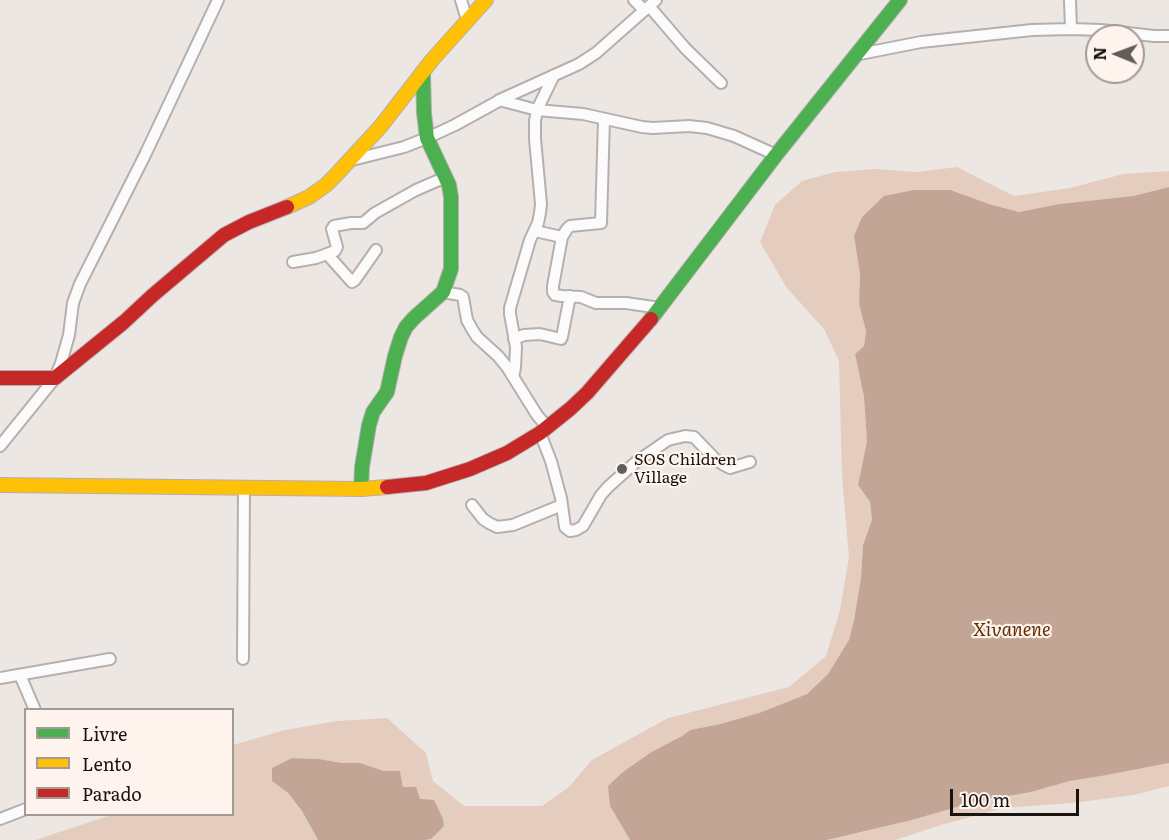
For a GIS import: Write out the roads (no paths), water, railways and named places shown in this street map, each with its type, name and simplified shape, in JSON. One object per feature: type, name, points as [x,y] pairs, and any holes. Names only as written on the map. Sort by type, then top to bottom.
[{"type":"main road","points":[[0,378],[55,378],[124,322],[224,235],[309,197],[335,176],[394,111],[444,45],[486,0]]},
{"type":"main road","points":[[0,485],[244,489],[388,488],[426,483],[470,469],[507,453],[544,430],[587,393],[660,308],[776,155],[900,0]]},
{"type":"main road","points":[[361,489],[369,425],[373,412],[387,392],[394,356],[401,337],[414,318],[443,292],[451,269],[451,196],[446,177],[427,138],[423,72]]},
{"type":"street","points":[[0,446],[55,378],[69,336],[73,303],[80,284],[141,164],[218,0]]},
{"type":"street","points":[[461,0],[467,20]]},
{"type":"street","points":[[634,0],[650,5],[698,62],[721,83]]},
{"type":"street","points":[[1070,0],[1071,29]]},
{"type":"street","points":[[348,161],[404,147],[427,138],[499,100],[579,64],[596,53],[650,5]]},
{"type":"street","points":[[855,56],[921,42],[1032,30],[1101,30],[1169,36]]},
{"type":"street","points":[[513,377],[516,358],[510,314],[511,302],[538,223],[541,204],[535,121],[537,110],[554,75]]},
{"type":"street","points":[[499,100],[537,110],[583,114],[653,128],[689,126],[707,128],[734,136],[776,155]]},
{"type":"street","points":[[604,119],[601,223],[567,228],[562,237],[553,292],[561,296],[581,297],[596,303],[626,303],[660,308]]},
{"type":"street","points":[[293,262],[316,258],[335,251],[337,247],[333,227],[363,223],[416,190],[446,177]]},
{"type":"street","points":[[535,231],[562,237]]},
{"type":"street","points":[[327,254],[352,282],[376,249]]},
{"type":"street","points":[[443,292],[463,297],[467,320],[472,329],[477,337],[498,356],[513,377],[544,430],[565,527],[570,531],[583,526],[608,487],[636,462],[668,440],[685,436],[694,437],[715,459],[730,468],[750,462]]},
{"type":"street","points":[[514,339],[524,335],[540,334],[561,339],[570,296]]},
{"type":"street","points":[[243,660],[244,489]]},
{"type":"street","points":[[472,504],[483,519],[497,527],[513,525],[562,505]]},
{"type":"street","points":[[0,678],[110,659]]},
{"type":"street","points":[[20,675],[34,708]]},
{"type":"street","points":[[0,819],[24,810]]},
{"type":"water","name":"Xivanene","points":[[1169,187],[1169,763],[974,802],[912,820],[827,840],[630,840],[610,806],[608,786],[623,772],[690,730],[759,713],[807,694],[828,674],[849,640],[861,578],[863,545],[872,520],[870,502],[858,485],[867,441],[864,397],[855,354],[864,346],[866,331],[859,304],[860,274],[854,236],[862,217],[884,196],[914,190],[950,190],[1019,212],[1059,204],[1133,196]]},
{"type":"water","points":[[292,758],[360,763],[384,771],[400,771],[403,787],[416,787],[420,799],[434,800],[444,826],[431,839],[425,840],[318,840],[302,811],[288,793],[272,781],[272,768]]},
{"type":"place","name":"SOS Children Village","points":[[622,469]]}]
